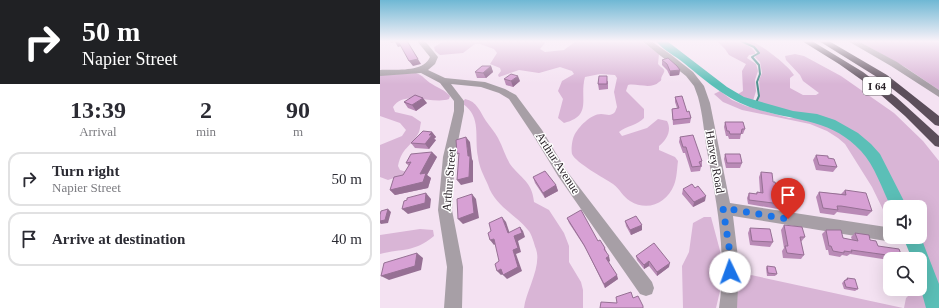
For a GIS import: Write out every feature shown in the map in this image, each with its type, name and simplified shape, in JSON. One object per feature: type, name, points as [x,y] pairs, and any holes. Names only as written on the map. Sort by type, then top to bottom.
[{"type":"highway","name":"I 64","points":[[831,55],[877,86],[910,114],[939,143]]},
{"type":"highway","name":"I 64","points":[[849,55],[893,84],[939,122]]},
{"type":"street","points":[[422,70],[432,62],[434,57],[433,55]]},
{"type":"street","name":"Harvey Road","points":[[665,55],[693,79],[700,88],[729,247],[730,272],[728,308]]},
{"type":"street","points":[[878,55],[939,94]]},
{"type":"street","points":[[380,73],[422,70],[443,81]]},
{"type":"street","name":"Arthur Avenue","points":[[443,81],[482,84],[502,90],[513,97],[538,133],[562,173],[646,288]]},
{"type":"street","name":"Arthur Street","points":[[443,81],[457,97],[460,106],[449,157],[445,210],[454,259],[455,285],[453,308]]},
{"type":"street","points":[[723,208],[883,234]]},
{"type":"shaded area","points":[[495,55],[659,55],[658,64],[664,69],[661,80],[652,86],[628,85],[626,91],[644,109],[644,118],[619,132],[622,136],[647,128],[658,119],[667,121],[669,128],[668,135],[659,146],[659,150],[675,157],[678,161],[676,179],[667,197],[650,206],[643,206],[630,201],[618,188],[579,162],[572,154],[573,138],[582,125],[593,116],[601,114],[610,115],[615,112],[617,107],[614,92],[617,78],[615,75],[600,74],[585,77],[582,111],[579,116],[573,120],[564,123],[558,118],[563,99],[558,91],[562,81],[574,74],[572,71],[560,67],[539,73],[519,70],[499,77],[498,75],[501,71],[500,68],[490,64]]},
{"type":"shaded area","points":[[730,55],[749,55],[747,58],[756,64],[758,71],[755,80],[756,91],[753,101],[742,99],[738,94],[743,91],[742,71],[746,64]]},
{"type":"shaded area","points":[[757,55],[773,55],[775,57],[794,75],[790,78],[790,88],[803,95],[816,95],[819,93],[803,81],[800,75],[786,60],[785,56],[804,56],[841,76],[894,113],[923,141],[939,161],[939,303],[934,282],[927,264],[927,252],[922,252],[919,244],[927,244],[927,200],[898,200],[879,159],[866,144],[855,135],[824,119],[802,114],[774,111],[757,103],[760,96],[759,80],[762,73],[760,62],[755,57]]},
{"type":"shaded area","points":[[884,55],[939,55],[939,90],[905,67]]},
{"type":"shaded area","points":[[416,73],[450,96],[449,99],[442,100],[419,98],[404,99],[393,107],[395,112],[412,116],[421,122],[419,133],[404,151],[398,166],[400,170],[410,173],[388,180],[380,177],[380,145],[402,136],[406,130],[400,123],[380,116],[380,75]]},
{"type":"shaded area","points":[[720,91],[732,100],[746,106],[789,118],[800,118],[829,125],[854,140],[869,154],[890,200],[883,200],[883,210],[872,187],[845,144],[827,131],[810,124],[742,110],[723,102],[714,94]]},
{"type":"shaded area","points":[[465,99],[475,104],[480,111],[500,141],[510,164],[531,189],[534,202],[549,210],[564,233],[569,246],[569,262],[581,282],[583,290],[583,308],[524,308],[537,263],[536,249],[532,236],[523,224],[495,199],[491,192],[479,164],[475,121],[469,109],[463,104]]},
{"type":"shaded area","points":[[704,217],[711,217],[722,258],[724,274],[716,308],[683,308],[682,266],[689,252],[693,223]]},
{"type":"shaded area","points":[[420,229],[433,230],[434,236],[414,248],[380,254],[380,235]]},
{"type":"shaded area","points":[[737,272],[903,308],[735,308]]},
{"type":"shaded area","points":[[908,296],[925,296],[929,308],[904,308],[906,298]]},
{"type":"building","points":[[406,55],[416,55],[418,59],[409,61]]},
{"type":"building","points":[[668,58],[680,70],[670,71],[667,64],[662,60]]},
{"type":"building","points":[[482,66],[491,66],[483,73],[475,72]]},
{"type":"building","points":[[511,74],[518,76],[511,81],[504,79]]},
{"type":"building","points":[[599,76],[607,76],[607,84],[598,84]]},
{"type":"building","points":[[415,95],[423,98],[412,105],[404,102]]},
{"type":"building","points":[[682,96],[687,112],[689,111],[691,118],[673,120],[672,109],[679,108],[675,97]]},
{"type":"building","points":[[725,122],[743,122],[745,129],[742,129],[741,134],[730,134],[729,131],[727,131]]},
{"type":"building","points":[[423,131],[432,132],[429,135],[432,135],[425,144],[411,143]]},
{"type":"building","points":[[693,135],[702,161],[699,162],[701,166],[692,167],[686,147],[683,147],[680,137]]},
{"type":"building","points":[[466,137],[468,156],[470,156],[469,177],[457,180],[459,153],[457,154],[456,140]]},
{"type":"building","points":[[432,152],[420,174],[426,173],[423,182],[390,190],[394,177],[403,175],[411,162],[406,163],[411,154]]},
{"type":"building","points":[[725,154],[740,154],[742,163],[727,163]]},
{"type":"building","points":[[816,155],[828,156],[828,158],[834,159],[837,167],[819,165]]},
{"type":"building","points":[[545,171],[556,185],[543,193],[533,177]]},
{"type":"building","points":[[761,172],[772,173],[773,182],[775,182],[777,189],[794,189],[799,205],[749,200],[749,193],[763,193]]},
{"type":"building","points":[[692,184],[695,188],[698,186],[706,196],[694,202],[683,189]]},
{"type":"building","points":[[845,190],[866,193],[872,211],[841,206],[837,206],[838,210],[823,208],[819,192],[846,195]]},
{"type":"building","points":[[426,193],[425,203],[402,209],[404,201],[407,200],[407,198]]},
{"type":"building","points":[[472,194],[474,213],[458,219],[457,199]]},
{"type":"building","points":[[388,209],[385,220],[380,221],[381,211]]},
{"type":"building","points":[[581,210],[598,241],[600,240],[605,248],[604,249],[609,256],[606,258],[617,275],[604,284],[584,245],[567,218]]},
{"type":"building","points":[[636,216],[642,225],[630,230],[625,221]]},
{"type":"building","points":[[502,217],[508,233],[520,227],[522,233],[514,236],[518,248],[513,250],[518,267],[503,275],[501,269],[497,271],[495,264],[499,261],[494,239],[490,240],[488,233],[491,231],[489,223]]},
{"type":"building","points":[[784,225],[802,227],[805,237],[800,237],[804,255],[787,253],[785,246],[788,246]]},
{"type":"building","points":[[750,228],[770,229],[773,242],[752,241]]},
{"type":"building","points":[[826,230],[841,230],[843,238],[858,241],[855,233],[869,235],[870,240],[876,241],[878,246],[899,249],[900,252],[883,252],[883,254],[851,250],[852,252],[844,251],[844,253],[833,251],[831,246],[829,246]]},
{"type":"building","points":[[654,243],[670,263],[657,272],[649,261],[644,265],[636,256]]},
{"type":"building","points":[[417,253],[415,266],[381,276],[384,263]]},
{"type":"building","points":[[767,266],[775,267],[777,274],[768,273]]},
{"type":"building","points":[[847,278],[855,279],[858,289],[846,287],[844,281],[848,279]]},
{"type":"building","points":[[631,292],[633,298],[638,296],[643,308],[600,308],[601,302],[617,303],[616,297]]},
{"type":"waterway","points":[[680,55],[723,89],[740,99],[759,106],[793,115],[813,117],[831,123],[853,136],[866,147],[875,158],[896,200]]},
{"type":"waterway","points":[[755,55],[752,57],[759,65],[760,74],[757,82],[759,96],[755,105]]},
{"type":"waterway","points":[[915,244],[926,272],[936,308]]},
{"type":"route","points":[[730,272],[729,247],[723,208],[788,219]]}]
